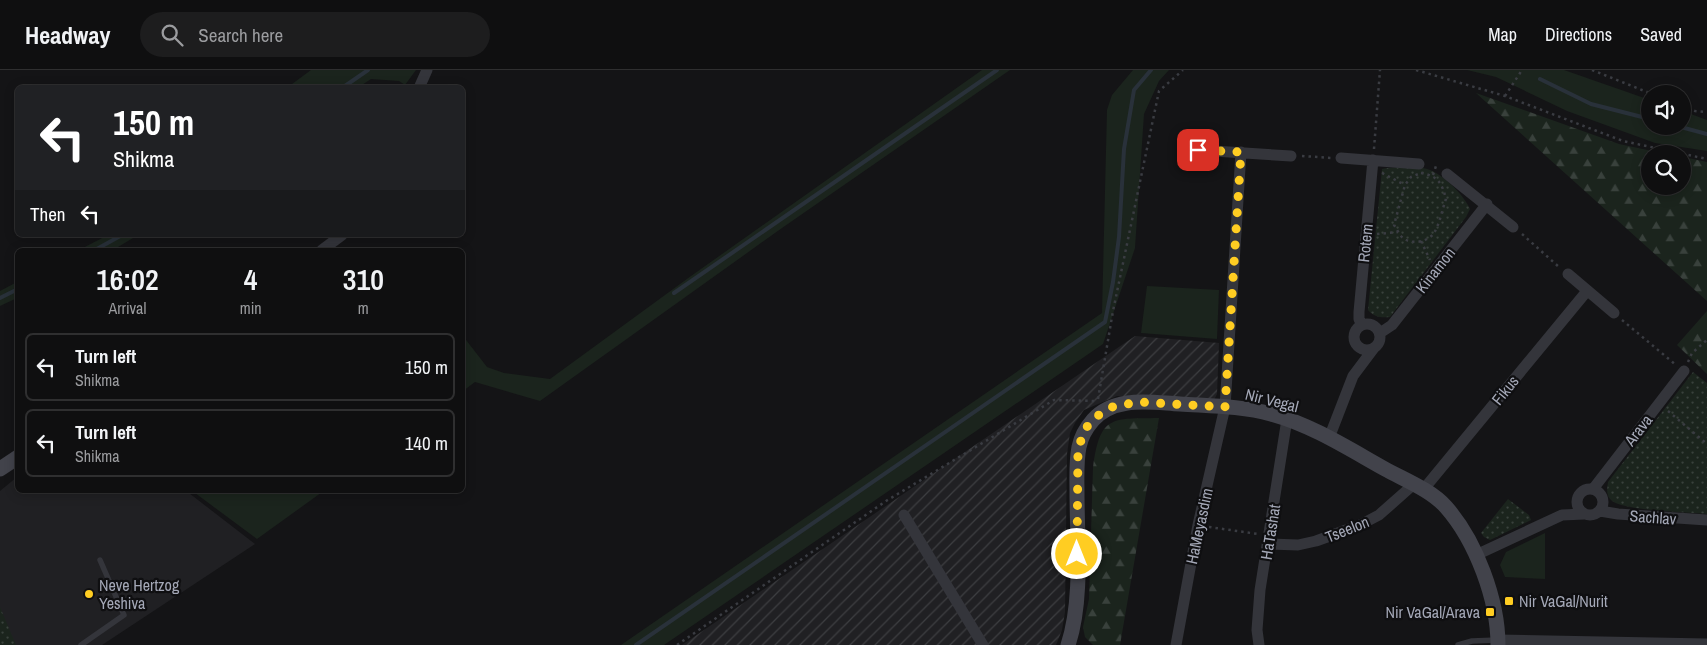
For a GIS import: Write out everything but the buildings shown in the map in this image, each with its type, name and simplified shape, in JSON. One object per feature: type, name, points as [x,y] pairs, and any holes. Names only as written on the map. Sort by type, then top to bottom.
[{"type":"street","points":[[420,85],[427,70]]},
{"type":"street","points":[[1198,150],[1291,156]]},
{"type":"street","name":"HaMeyasdim","points":[[1176,645],[1198,525],[1225,407],[1241,152]]},
{"type":"street","points":[[1341,158],[1373,164],[1419,164]]},
{"type":"street","name":"Rotem","points":[[1362,325],[1359,319],[1359,312],[1373,164]]},
{"type":"street","points":[[1447,174],[1487,204],[1513,227]]},
{"type":"street","name":"Kinamon","points":[[1380,333],[1392,324],[1487,204]]},
{"type":"street","points":[[325,248],[339,237]]},
{"type":"street","points":[[1568,274],[1614,313]]},
{"type":"street","name":"Fikus","points":[[1419,487],[1587,290]]},
{"type":"street","points":[[1329,438],[1353,376],[1380,342],[1380,333],[1371,324],[1362,325],[1356,331],[1353,376]]},
{"type":"street","points":[[1354,339],[1358,347],[1362,349],[1370,350],[1374,348]]},
{"type":"street","name":"Arava","points":[[1594,490],[1684,372]]},
{"type":"street","name":"Nir Vegal","points":[[1068,645],[1075,615],[1077,590],[1078,448],[1086,428],[1094,418],[1103,412],[1125,404],[1138,402],[1225,407],[1270,414],[1287,419],[1329,438],[1419,487],[1445,506],[1457,522],[1476,555],[1491,602],[1498,642]]},
{"type":"street","name":"HaTashat","points":[[1259,645],[1257,630],[1258,609],[1287,419]]},
{"type":"street","points":[[0,469],[15,459]]},
{"type":"street","name":"Tseelon","points":[[1268,540],[1292,545],[1316,542],[1360,525],[1379,515],[1419,487]]},
{"type":"street","points":[[1476,555],[1562,515],[1577,500],[1581,492],[1589,489],[1598,491],[1603,498],[1600,511],[1592,515],[1562,515]]},
{"type":"street","points":[[1577,500],[1578,508],[1584,514]]},
{"type":"street","name":"Sachlav","points":[[1600,511],[1707,520]]},
{"type":"street","points":[[904,515],[983,645]]},
{"type":"street","points":[[1498,642],[1707,644]]},
{"type":"lane","points":[[81,645],[124,615],[100,560]]},
{"type":"lane","points":[[1458,645],[1472,641],[1498,642]]},
{"type":"path","points":[[677,645],[886,501],[1054,400],[1098,401],[1113,311],[1159,91],[1183,70]]},
{"type":"path","points":[[1380,70],[1373,164],[1405,185]]},
{"type":"path","points":[[1416,70],[1505,96],[1623,141],[1707,158]]},
{"type":"path","points":[[1505,96],[1522,70]]},
{"type":"path","points":[[1592,70],[1641,90]]},
{"type":"path","points":[[1691,109],[1707,112]]},
{"type":"path","points":[[1291,156],[1341,158]]},
{"type":"path","points":[[1419,164],[1436,166],[1447,174]]},
{"type":"path","points":[[1433,175],[1436,166]]},
{"type":"path","points":[[1421,173],[1433,175],[1440,183],[1446,199],[1433,235],[1427,240],[1409,241],[1403,238],[1394,225],[1405,185],[1411,177],[1421,173]]},
{"type":"path","points":[[1513,227],[1568,274]]},
{"type":"path","points":[[1366,234],[1398,232]]},
{"type":"path","points":[[1421,241],[1434,271]]},
{"type":"path","points":[[1614,313],[1684,372],[1692,353],[1707,340]]},
{"type":"path","points":[[1659,404],[1707,444]]},
{"type":"path","points":[[1198,525],[1268,540]]},
{"type":"shaded area","points":[[1135,336],[1219,343],[1217,394],[1213,402],[1117,396],[1084,410],[1075,423],[1070,433],[1067,454],[1065,612],[1062,630],[1056,645],[682,645]]},
{"type":"shaded area","name":"Neve Hertzog Yeshiva","points":[[15,479],[15,493],[189,493],[255,544],[102,645],[0,645],[0,491]]},
{"type":"green space","points":[[311,70],[416,70],[405,85],[399,81],[371,79],[362,85],[291,85]]},
{"type":"green space","points":[[982,70],[1010,70],[782,228],[540,401],[475,382],[465,390],[465,339],[487,367],[504,373],[550,379],[691,276]]},
{"type":"green space","points":[[1133,70],[1169,70],[1159,81],[1144,114],[1135,248],[1103,344],[664,645],[621,645],[1102,313],[1107,110],[1112,95]]},
{"type":"green space","points":[[1467,70],[1564,70],[1641,97],[1641,135],[1691,135],[1691,114],[1707,120],[1707,151],[1691,149],[1691,145],[1655,143],[1567,111],[1496,77]]},
{"type":"green space","points":[[1476,93],[1619,144],[1641,149],[1641,195],[1691,195],[1691,159],[1707,162],[1707,301]]},
{"type":"green space","points":[[1418,168],[1433,171],[1452,185],[1463,197],[1470,209],[1466,217],[1390,317],[1384,317],[1375,316],[1368,310],[1382,169]]},
{"type":"green space","points":[[104,237],[135,237],[116,248],[83,248]]},
{"type":"green space","points":[[15,283],[15,299],[0,306],[0,291]]},
{"type":"green space","points":[[1147,286],[1219,290],[1217,339],[1141,333]]},
{"type":"green space","points":[[1707,311],[1707,374],[1677,345]]},
{"type":"green space","points":[[1693,372],[1707,383],[1707,514],[1641,509],[1618,504],[1611,500],[1607,489],[1608,482]]},
{"type":"green space","points":[[1159,418],[1120,645],[1093,645],[1085,637],[1083,627],[1089,599],[1093,468],[1096,450],[1105,429],[1111,423],[1119,420]]},
{"type":"green space","points":[[195,493],[321,493],[257,539]]},
{"type":"green space","points":[[1508,499],[1529,515],[1531,520],[1490,540],[1484,537],[1481,533]]},
{"type":"green space","points":[[1545,533],[1545,579],[1505,577],[1500,565],[1506,552]]},
{"type":"green space","points":[[0,607],[16,645],[0,645]]},
{"type":"waterway","points":[[346,85],[368,70]]},
{"type":"waterway","points":[[674,293],[997,70]]},
{"type":"waterway","points":[[636,645],[1105,322],[1119,237],[1124,149],[1134,90],[1151,70]]},
{"type":"waterway","points":[[1540,79],[1591,104],[1641,117]]},
{"type":"waterway","points":[[1691,130],[1707,134]]},
{"type":"waterway","points":[[99,248],[118,237]]},
{"type":"waterway","points":[[0,298],[15,290]]},
{"type":"place","name":"Neve Hertzog Yeshiva","points":[[89,594]]},
{"type":"place","name":"Nir VaGal/Nurit","points":[[1509,601]]},
{"type":"place","name":"Nir VaGal/Arava","points":[[1490,612]]},
{"type":"route","points":[[1077,554],[1078,448],[1086,428],[1094,418],[1112,407],[1138,402],[1225,407],[1241,152],[1198,150]]}]
